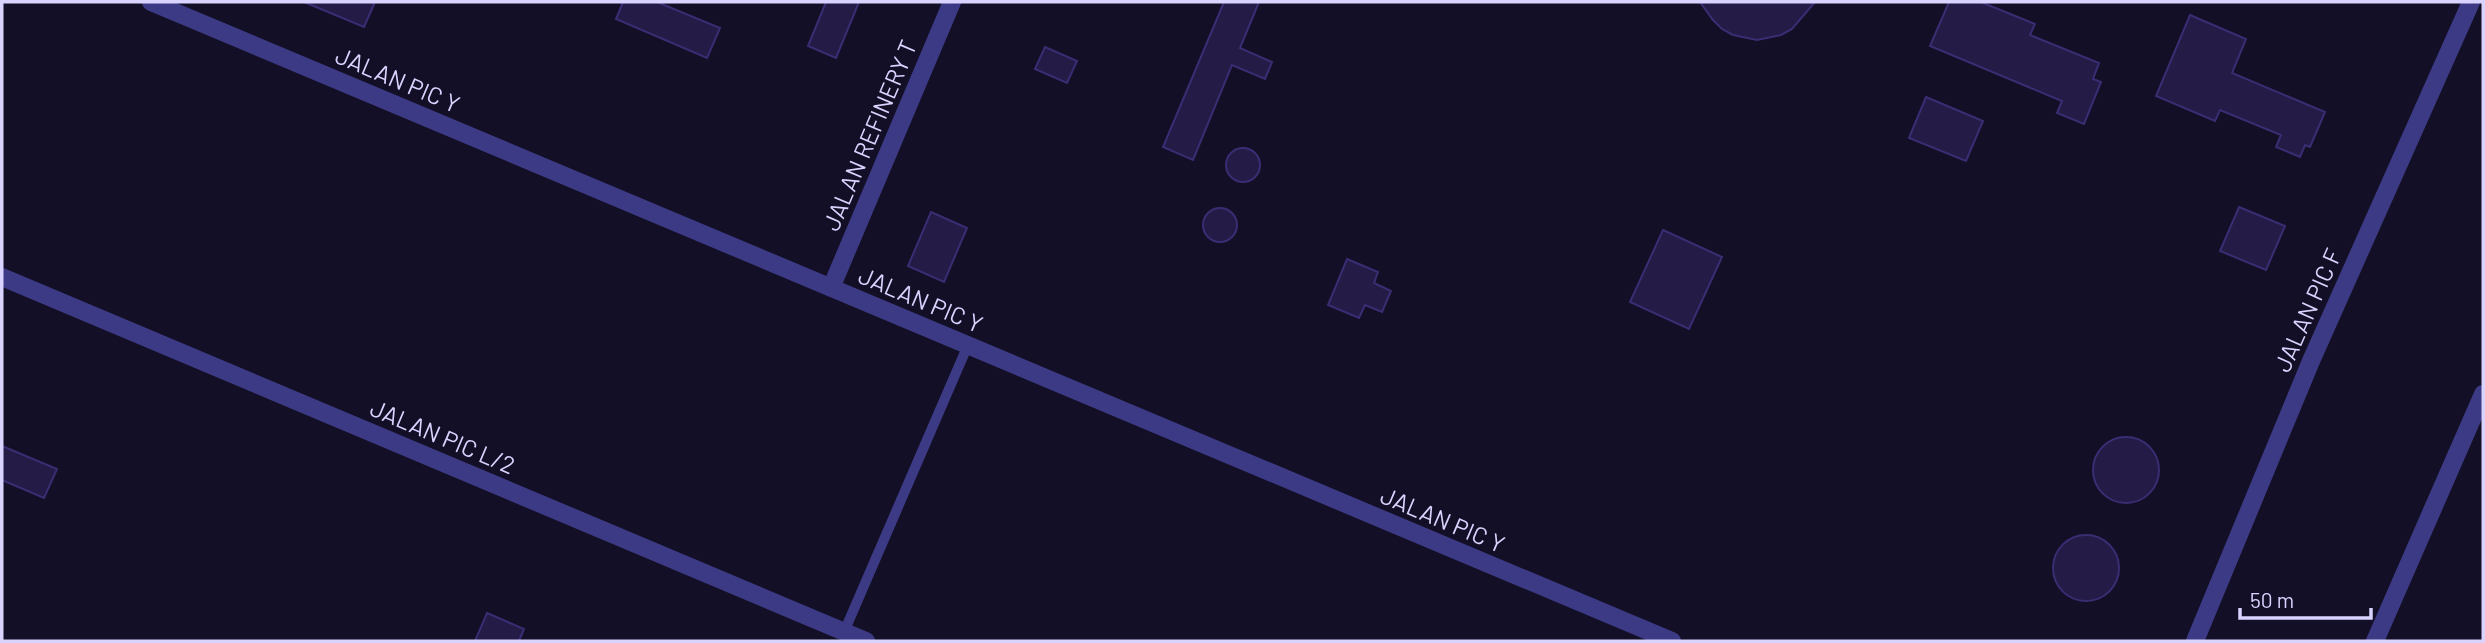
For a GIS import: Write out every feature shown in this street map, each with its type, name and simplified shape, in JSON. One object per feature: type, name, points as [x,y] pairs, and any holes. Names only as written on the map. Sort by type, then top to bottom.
[{"type":"street","name":"JALAN PIC Y","points":[[151,2],[1672,641]]},
{"type":"street","name":"JALAN REFINERY T","points":[[831,288],[952,2]]},
{"type":"street","name":"JALAN PIC F","points":[[2195,641],[2311,361],[2471,2]]},
{"type":"street","name":"JALAN PIC L/2","points":[[2,277],[866,641]]},
{"type":"street","points":[[2375,641],[2483,394]]},
{"type":"lane","points":[[844,632],[968,345]]},
{"type":"building","points":[[304,2],[375,2],[364,27]]},
{"type":"building","points":[[623,2],[657,2],[720,28],[707,58],[616,19]]},
{"type":"building","points":[[826,2],[859,2],[836,58],[808,46]]},
{"type":"building","points":[[1224,2],[1259,2],[1240,48],[1272,62],[1265,79],[1232,65],[1193,160],[1163,147]]},
{"type":"building","points":[[1700,2],[1815,2],[1792,29],[1781,35],[1757,40],[1733,35],[1722,29]]},
{"type":"building","points":[[1949,2],[1981,2],[2035,24],[2030,35],[2099,63],[2093,79],[2101,82],[2084,124],[2057,113],[2062,101],[1930,46]]},
{"type":"building","points":[[2190,15],[2246,39],[2232,73],[2325,112],[2310,147],[2305,145],[2300,157],[2276,147],[2281,135],[2220,110],[2215,121],[2156,96]]},
{"type":"building","points":[[1045,47],[1077,61],[1067,83],[1035,69]]},
{"type":"building","points":[[1926,97],[1983,121],[1966,161],[1909,138]]},
{"type":"building","points":[[1243,148],[1255,153],[1260,165],[1255,177],[1243,182],[1231,177],[1226,165],[1231,153]]},
{"type":"building","points":[[2239,207],[2285,226],[2266,270],[2220,251]]},
{"type":"building","points":[[1220,208],[1232,213],[1237,225],[1232,237],[1220,242],[1208,237],[1203,225],[1208,213]]},
{"type":"building","points":[[931,212],[967,228],[944,282],[908,266]]},
{"type":"building","points":[[1663,230],[1722,257],[1689,329],[1630,302]]},
{"type":"building","points":[[1347,259],[1378,272],[1374,283],[1391,291],[1382,312],[1365,305],[1359,318],[1328,305]]},
{"type":"building","points":[[2119,437],[2133,437],[2145,442],[2154,451],[2159,470],[2157,483],[2150,494],[2133,503],[2119,503],[2107,498],[2098,489],[2093,477],[2093,463],[2098,451],[2107,442]]},
{"type":"building","points":[[2,446],[57,469],[44,498],[2,480]]},
{"type":"building","points":[[2079,535],[2093,535],[2105,540],[2114,549],[2119,568],[2117,581],[2110,592],[2093,601],[2079,601],[2067,596],[2058,587],[2053,575],[2053,561],[2058,549],[2067,540]]},
{"type":"building","points":[[487,613],[524,629],[519,641],[475,641]]}]
